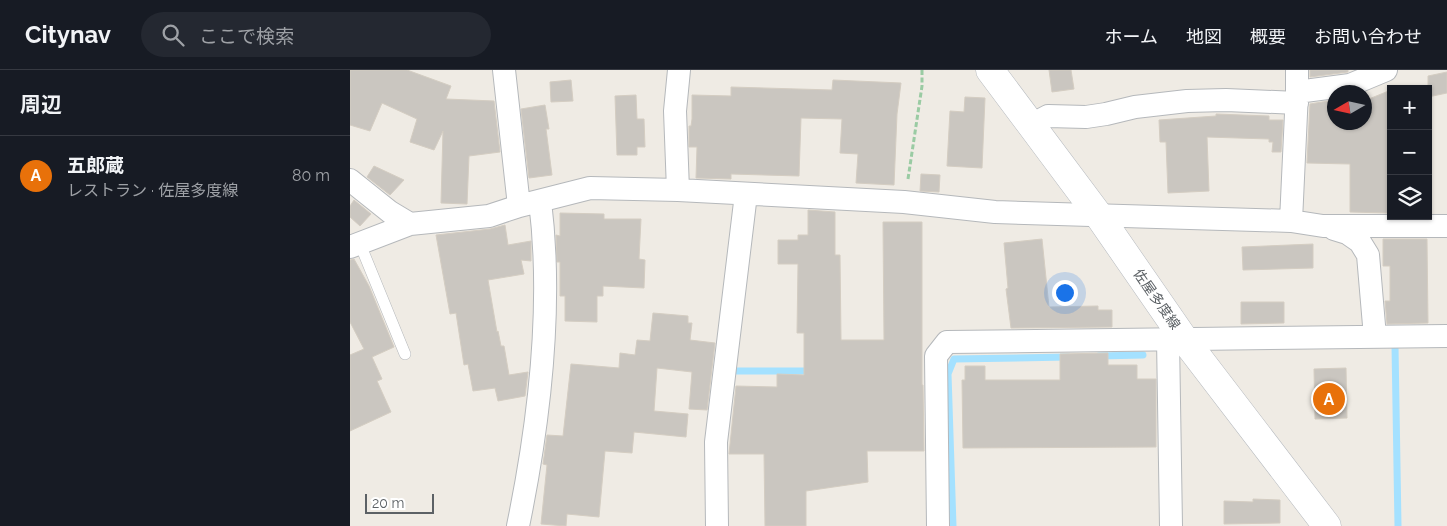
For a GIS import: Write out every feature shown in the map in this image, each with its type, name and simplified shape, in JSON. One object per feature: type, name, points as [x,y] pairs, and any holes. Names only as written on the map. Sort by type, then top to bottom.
[{"type":"main road","name":"佐屋多度線","points":[[990,70],[1099,216],[1176,339],[1327,526]]},
{"type":"street","points":[[504,70],[519,206]]},
{"type":"street","points":[[678,190],[675,111],[679,70]]},
{"type":"street","points":[[1031,125],[1048,116],[1086,117],[1135,107],[1187,101],[1226,100],[1297,88],[1350,86],[1386,70]]},
{"type":"street","points":[[1291,221],[1297,88]]},
{"type":"street","points":[[350,180],[390,212],[410,224]]},
{"type":"street","points":[[355,246],[410,224],[489,216],[519,206],[590,188],[678,190],[904,202],[995,212],[1291,221],[1323,226],[1348,233],[1360,242],[1368,255],[1375,337]]},
{"type":"street","points":[[717,526],[716,442],[746,194]]},
{"type":"street","points":[[518,526],[528,474],[543,343],[544,233],[540,201]]},
{"type":"street","points":[[1323,226],[1447,226]]},
{"type":"street","points":[[938,526],[936,356],[947,342],[1447,336]]},
{"type":"street","points":[[1171,526],[1176,339]]},
{"type":"lane","points":[[355,246],[405,354]]},
{"type":"path","points":[[904,202],[922,86],[922,70]]},
{"type":"building","points":[[350,70],[407,70],[451,86],[446,99],[494,101],[500,152],[469,156],[467,204],[441,203],[443,131],[434,150],[410,142],[417,119],[382,103],[370,131],[350,125]]},
{"type":"building","points":[[1049,70],[1071,70],[1074,89],[1052,92]]},
{"type":"building","points":[[1310,70],[1348,70],[1348,72],[1310,77]]},
{"type":"building","points":[[1447,72],[1447,93],[1432,96],[1432,85],[1428,85],[1428,76]]},
{"type":"building","points":[[571,80],[573,101],[551,102],[550,82]]},
{"type":"building","points":[[833,80],[901,83],[897,114],[894,185],[856,183],[858,154],[840,153],[842,119],[801,118],[799,176],[731,174],[731,179],[696,178],[697,147],[689,147],[692,95],[731,96],[731,87],[832,90]]},
{"type":"building","points":[[1387,92],[1387,213],[1350,212],[1350,164],[1307,163],[1310,104],[1327,101],[1327,130],[1372,130],[1372,98]]},
{"type":"building","points":[[636,95],[637,119],[644,119],[645,147],[637,147],[637,155],[617,155],[615,96]]},
{"type":"building","points":[[965,97],[985,98],[982,168],[947,166],[950,111],[964,112]]},
{"type":"building","points":[[545,105],[549,129],[546,129],[552,175],[529,178],[521,109]]},
{"type":"building","points":[[1216,114],[1269,116],[1269,120],[1283,120],[1281,152],[1272,152],[1273,142],[1269,142],[1269,139],[1207,137],[1209,191],[1168,193],[1166,142],[1160,142],[1159,120],[1216,116]]},
{"type":"building","points":[[374,166],[404,180],[390,195],[367,177]]},
{"type":"building","points":[[921,174],[940,175],[939,192],[920,191]]},
{"type":"building","points":[[354,200],[371,214],[360,226],[350,217],[350,206]]},
{"type":"building","points":[[808,210],[835,212],[835,255],[840,255],[841,340],[884,340],[883,222],[922,222],[924,451],[867,451],[868,482],[806,491],[806,526],[765,526],[764,454],[729,454],[736,386],[777,387],[777,374],[804,375],[804,333],[797,333],[798,264],[778,264],[778,240],[798,240],[798,235],[808,235]]},
{"type":"building","points":[[560,213],[604,214],[604,219],[641,219],[639,259],[645,260],[644,288],[603,286],[603,296],[597,296],[597,322],[565,321],[565,296],[560,296],[560,262],[557,262],[556,235],[560,236]]},
{"type":"building","points":[[505,225],[508,245],[531,241],[531,261],[521,260],[524,274],[488,280],[497,332],[501,346],[504,346],[509,375],[528,372],[525,396],[498,401],[495,388],[473,391],[468,364],[464,365],[456,313],[450,314],[436,235],[490,229]]},
{"type":"building","points":[[1042,239],[1049,307],[1098,306],[1098,310],[1112,310],[1112,327],[1011,328],[1006,289],[1008,288],[1004,243]]},
{"type":"building","points":[[1383,239],[1427,239],[1428,323],[1387,324],[1385,301],[1390,301],[1390,266],[1383,266]]},
{"type":"building","points":[[1313,244],[1313,268],[1243,270],[1242,247]]},
{"type":"building","points":[[354,259],[369,286],[394,347],[372,357],[382,379],[377,381],[391,412],[350,431],[350,355],[364,349],[350,322],[350,260]]},
{"type":"building","points":[[1241,302],[1284,302],[1284,323],[1241,324]]},
{"type":"building","points":[[653,313],[688,316],[688,323],[692,323],[690,340],[715,343],[707,410],[689,409],[692,372],[657,368],[654,411],[688,414],[686,437],[634,432],[632,453],[605,451],[599,517],[567,514],[566,526],[541,524],[547,465],[543,464],[547,435],[563,436],[571,364],[619,368],[620,353],[635,355],[637,340],[650,341]]},
{"type":"building","points":[[1108,353],[1108,365],[1137,365],[1137,379],[1156,379],[1156,447],[963,448],[962,380],[965,380],[965,366],[985,366],[985,380],[1060,380],[1060,354]]},
{"type":"building","points":[[1346,368],[1347,418],[1315,419],[1314,369]]},
{"type":"building","points":[[1253,499],[1280,500],[1280,523],[1224,524],[1224,501],[1253,502]]},
{"type":"waterway","points":[[1395,346],[1398,526]]},
{"type":"waterway","points":[[1099,356],[1143,355]]},
{"type":"waterway","points":[[953,526],[948,374],[954,359],[1068,357]]},
{"type":"waterway","points":[[737,371],[811,371]]},
{"type":"place","name":"五郎蔵","points":[[1329,399]]}]
